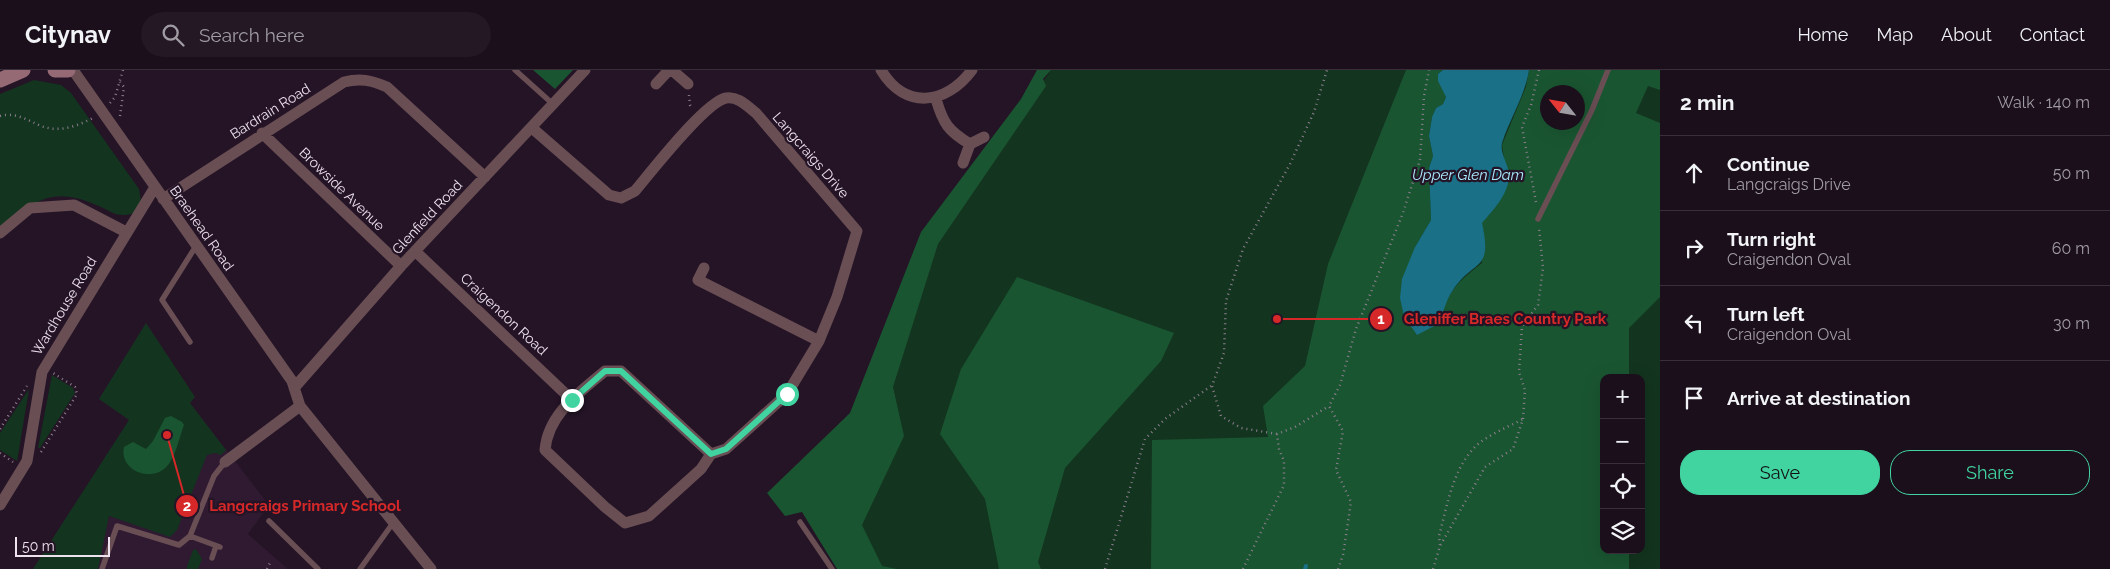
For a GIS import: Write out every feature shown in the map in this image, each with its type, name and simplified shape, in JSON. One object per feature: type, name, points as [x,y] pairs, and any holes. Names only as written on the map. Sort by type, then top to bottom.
[{"type":"street","points":[[0,80],[23,70]]},
{"type":"street","points":[[55,70],[68,70]]},
{"type":"street","name":"Braehead Road","points":[[73,70],[292,381],[300,406],[431,569]]},
{"type":"street","name":"Glenfield Road","points":[[294,388],[400,266],[585,70]]},
{"type":"street","points":[[656,84],[671,70],[688,84]]},
{"type":"street","points":[[880,70],[885,77],[909,96],[936,99],[953,92],[972,70]]},
{"type":"street","name":"Bardrain Road","points":[[163,199],[262,133],[344,82],[359,78],[375,81],[386,87],[485,177]]},
{"type":"street","name":"Langcraigs Drive","points":[[532,128],[609,195],[621,198],[634,191],[708,108],[726,98],[740,100],[756,113],[857,231],[836,297],[819,341],[787,394],[726,449],[711,454]]},
{"type":"street","points":[[936,99],[942,121],[957,136],[970,144]]},
{"type":"street","name":"Browside Avenue","points":[[262,133],[400,266]]},
{"type":"street","points":[[963,163],[970,144],[984,137]]},
{"type":"street","name":"Wardhouse Road","points":[[0,505],[25,465],[42,372],[155,187]]},
{"type":"street","points":[[0,233],[30,208],[74,205],[126,232]]},
{"type":"street","name":"Craigendon Road","points":[[415,251],[572,400]]},
{"type":"street","points":[[704,268],[698,280],[819,341]]},
{"type":"street","points":[[605,371],[621,371],[711,454],[701,469],[649,516],[626,523],[605,507],[545,450],[546,436],[556,417],[572,400],[605,371]]},
{"type":"street","points":[[225,462],[300,406]]},
{"type":"lane","points":[[515,70],[554,105]]},
{"type":"lane","points":[[1538,219],[1592,110],[1608,70]]},
{"type":"lane","points":[[190,342],[162,300],[196,246]]},
{"type":"lane","points":[[102,569],[117,526],[179,545],[190,536],[214,476],[225,462]]},
{"type":"lane","points":[[269,521],[318,569]]},
{"type":"lane","points":[[800,522],[832,569]]},
{"type":"lane","points":[[360,569],[394,523]]},
{"type":"lane","points":[[190,536],[218,546],[212,558]]},
{"type":"path","points":[[0,116],[18,115],[42,126],[66,129],[77,126],[104,113],[115,97],[122,70]]},
{"type":"path","points":[[1105,569],[1145,439],[1165,419],[1212,386],[1224,353],[1226,301],[1243,249],[1290,164],[1314,112],[1327,70]]},
{"type":"path","points":[[1212,386],[1221,416],[1241,428],[1277,434],[1295,427],[1329,406],[1340,385],[1356,329],[1397,229],[1420,160],[1424,96],[1429,70]]},
{"type":"path","points":[[1433,569],[1440,546],[1485,467],[1513,449],[1523,419],[1525,390],[1519,372],[1522,326],[1538,305],[1543,268],[1538,219],[1522,127],[1531,105],[1539,70]]},
{"type":"path","points":[[120,82],[124,87],[119,129],[121,138]]},
{"type":"path","points":[[688,84],[690,105],[700,117]]},
{"type":"path","points":[[0,429],[31,378],[42,372],[51,372],[75,387],[78,394],[40,454],[25,465],[0,453]]},
{"type":"path","points":[[1329,406],[1343,431],[1336,470],[1351,502],[1343,555],[1338,569]]},
{"type":"path","points":[[1440,546],[1439,536],[1454,482],[1463,463],[1483,440],[1523,419]]},
{"type":"path","points":[[1243,569],[1284,485],[1284,461],[1279,449],[1277,434]]},
{"type":"path","points":[[267,569],[271,560]]},
{"type":"shaded area","points":[[146,323],[195,397],[190,403],[269,505],[248,534],[288,569],[33,569],[129,420],[99,399]]},
{"type":"green space","points":[[533,70],[573,70],[555,89]]},
{"type":"green space","points":[[1037,70],[1051,70],[1043,79],[1046,86],[938,244],[893,387],[904,436],[862,525],[882,566],[897,569],[837,569],[802,512],[785,516],[767,493],[850,413],[921,232],[1021,99]]},
{"type":"green space","points":[[1051,70],[1660,70],[1660,569],[837,569],[917,261]]},
{"type":"green space","points":[[1406,70],[1443,70],[1438,74],[1446,97],[1443,104],[1436,108],[1432,117],[1429,136],[1433,156],[1429,168],[1431,220],[1415,247],[1417,335],[1429,325],[1460,282],[1482,263],[1484,233],[1481,223],[1498,203],[1504,158],[1502,145],[1526,87],[1529,70],[1660,70],[1660,90],[1648,86],[1636,113],[1660,123],[1660,297],[1629,328],[1629,374],[1600,374],[1600,554],[1629,554],[1629,569],[1151,569],[1152,440],[1268,437],[1263,406],[1305,366],[1328,264]]},
{"type":"green space","points":[[34,80],[61,85],[71,93],[139,189],[141,201],[134,213],[117,214],[84,200],[58,196],[47,198],[25,209],[0,228],[0,94]]},
{"type":"green space","points":[[1017,277],[1174,333],[1161,361],[1065,468],[1038,562],[1041,569],[999,569],[985,499],[940,434],[961,369]]},
{"type":"green space","points":[[146,323],[195,397],[190,403],[226,450],[221,455],[215,453],[207,455],[177,530],[170,537],[109,516],[98,569],[33,569],[129,420],[99,399]]},
{"type":"green space","points":[[52,375],[73,388],[75,393],[40,448],[38,448]]},
{"type":"green space","points":[[29,389],[17,461],[0,450],[0,433]]},
{"type":"green space","points":[[171,416],[184,425],[174,455],[168,465],[157,473],[150,474],[143,474],[130,467],[126,462],[124,447],[133,442],[146,449],[153,441],[165,418]]},
{"type":"green space","points":[[196,549],[202,559],[198,569],[186,569],[193,550]]},
{"type":"water","name":"Upper Glen Dam","points":[[1443,70],[1529,70],[1521,98],[1502,143],[1502,153],[1508,169],[1508,184],[1501,199],[1482,223],[1485,239],[1483,258],[1453,290],[1440,323],[1417,335],[1404,316],[1400,298],[1402,279],[1415,247],[1431,220],[1429,168],[1433,156],[1429,136],[1432,117],[1436,108],[1443,104],[1446,97],[1438,81],[1438,74]]},
{"type":"place","name":"Gleniffer Braes Country Park","points":[[1277,319]]},
{"type":"place","name":"Langcraigs Primary School","points":[[167,435]]},
{"type":"route","points":[[572,400],[605,371],[621,371],[711,454],[726,449],[787,394]]}]
